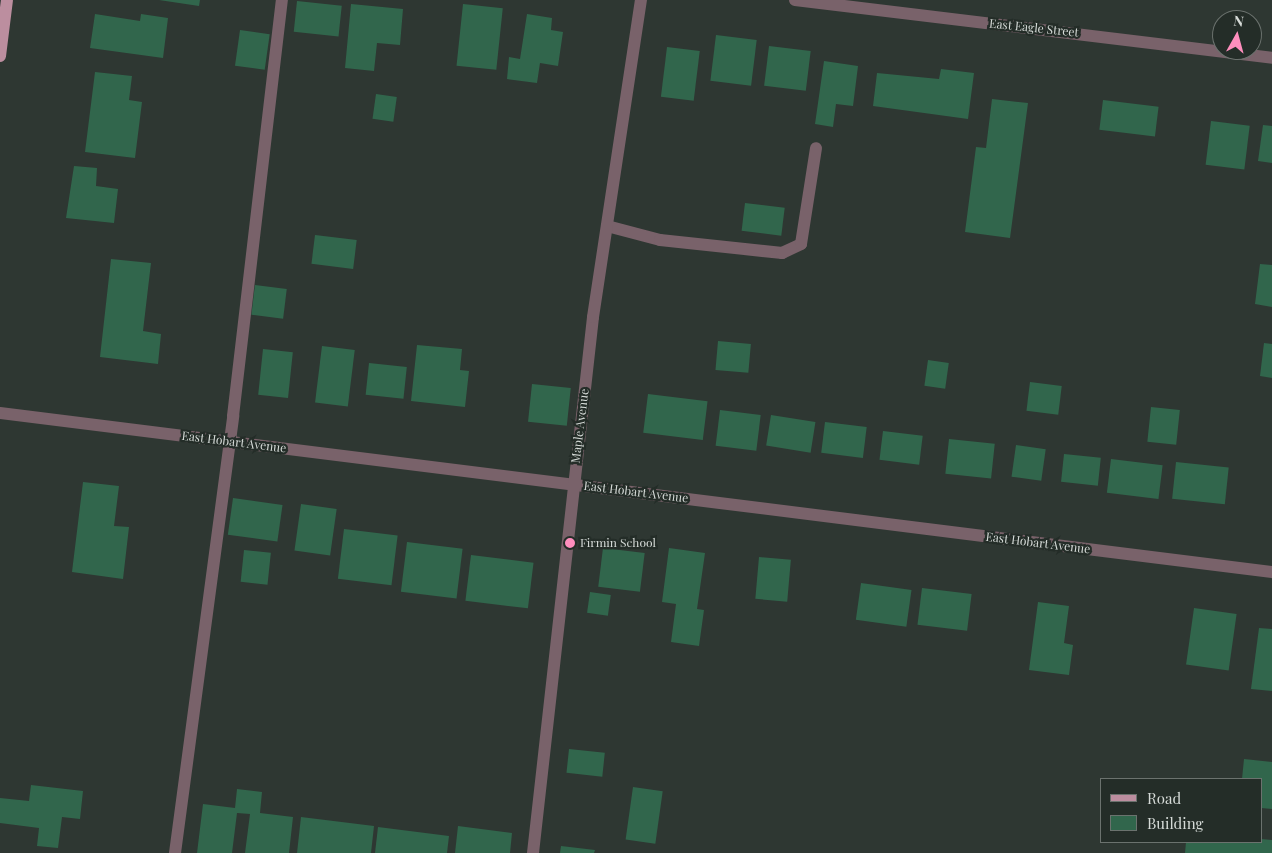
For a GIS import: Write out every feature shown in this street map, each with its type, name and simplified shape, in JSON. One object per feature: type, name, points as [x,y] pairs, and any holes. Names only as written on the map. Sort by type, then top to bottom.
[{"type":"main road","points":[[1,48],[7,0]]},
{"type":"street","points":[[175,853],[282,0]]},
{"type":"street","name":"Maple Avenue","points":[[533,853],[572,484],[607,226],[641,0]]},
{"type":"street","name":"East Eagle Street","points":[[795,0],[1272,58]]},
{"type":"street","points":[[607,226],[660,240],[782,253],[801,244],[816,148]]},
{"type":"street","name":"East Hobart Avenue","points":[[0,413],[1272,572]]},
{"type":"building","points":[[159,0],[200,0],[199,6]]},
{"type":"building","points":[[297,1],[342,6],[339,37],[294,32]]},
{"type":"building","points":[[351,4],[403,9],[400,45],[377,43],[374,71],[345,68]]},
{"type":"building","points":[[463,4],[503,8],[496,70],[457,66]]},
{"type":"building","points":[[95,14],[140,21],[141,14],[168,18],[163,58],[90,48]]},
{"type":"building","points":[[527,14],[552,18],[551,30],[563,32],[558,66],[540,63],[537,83],[507,79],[509,57],[520,59]]},
{"type":"building","points":[[240,30],[270,34],[265,70],[235,66]]},
{"type":"building","points":[[716,35],[757,40],[751,86],[710,81]]},
{"type":"building","points":[[769,46],[811,51],[806,91],[764,86]]},
{"type":"building","points":[[667,47],[700,51],[694,101],[661,97]]},
{"type":"building","points":[[824,61],[858,66],[853,106],[836,104],[833,127],[815,124]]},
{"type":"building","points":[[941,69],[974,73],[968,119],[873,106],[877,73],[939,79]]},
{"type":"building","points":[[95,72],[132,76],[129,100],[142,102],[135,158],[85,152]]},
{"type":"building","points":[[376,94],[397,97],[393,122],[373,119]]},
{"type":"building","points":[[992,99],[1028,103],[1010,238],[965,232],[976,147],[986,148]]},
{"type":"building","points":[[1103,100],[1159,107],[1155,137],[1099,130]]},
{"type":"building","points":[[1211,121],[1250,126],[1244,169],[1206,165]]},
{"type":"building","points":[[1263,125],[1272,126],[1272,163],[1258,161]]},
{"type":"building","points":[[74,166],[97,168],[96,186],[118,189],[114,223],[66,218]]},
{"type":"building","points":[[745,203],[785,208],[781,236],[742,231]]},
{"type":"building","points":[[315,235],[357,240],[353,269],[311,264]]},
{"type":"building","points":[[111,259],[151,263],[143,331],[161,334],[158,364],[100,357]]},
{"type":"building","points":[[1260,264],[1272,265],[1272,307],[1255,304]]},
{"type":"building","points":[[255,285],[287,289],[283,319],[251,315]]},
{"type":"building","points":[[718,341],[751,344],[748,373],[715,370]]},
{"type":"building","points":[[1264,343],[1272,344],[1272,378],[1260,376]]},
{"type":"building","points":[[417,345],[462,349],[460,370],[469,371],[465,407],[411,401]]},
{"type":"building","points":[[322,346],[355,350],[348,407],[315,403]]},
{"type":"building","points":[[263,349],[293,352],[288,398],[258,395]]},
{"type":"building","points":[[928,360],[949,363],[945,389],[924,386]]},
{"type":"building","points":[[369,363],[407,367],[403,399],[366,395]]},
{"type":"building","points":[[1030,382],[1062,386],[1058,415],[1026,411]]},
{"type":"building","points":[[532,384],[571,388],[567,426],[528,422]]},
{"type":"building","points":[[648,394],[708,401],[703,440],[643,433]]},
{"type":"building","points":[[1151,407],[1180,410],[1176,445],[1147,442]]},
{"type":"building","points":[[720,410],[761,415],[756,451],[716,446]]},
{"type":"building","points":[[771,415],[815,422],[811,453],[766,446]]},
{"type":"building","points":[[825,422],[867,427],[863,458],[821,453]]},
{"type":"building","points":[[883,431],[923,436],[919,465],[879,460]]},
{"type":"building","points":[[949,439],[995,444],[991,479],[945,474]]},
{"type":"building","points":[[1016,445],[1046,449],[1041,481],[1012,477]]},
{"type":"building","points":[[1064,454],[1101,458],[1098,486],[1061,482]]},
{"type":"building","points":[[1111,459],[1163,465],[1158,499],[1107,493]]},
{"type":"building","points":[[1176,462],[1229,468],[1225,504],[1172,499]]},
{"type":"building","points":[[83,482],[119,486],[114,526],[129,527],[123,579],[72,572]]},
{"type":"building","points":[[233,498],[283,505],[277,542],[228,535]]},
{"type":"building","points":[[301,504],[337,509],[330,556],[294,551]]},
{"type":"building","points":[[344,529],[398,536],[392,585],[338,579]]},
{"type":"building","points":[[407,542],[463,549],[456,598],[401,592]]},
{"type":"building","points":[[603,548],[645,553],[640,592],[598,587]]},
{"type":"building","points":[[669,548],[705,553],[697,609],[704,610],[699,646],[671,642],[676,604],[662,602]]},
{"type":"building","points":[[244,550],[271,553],[268,585],[241,582]]},
{"type":"building","points":[[471,555],[534,563],[528,608],[465,601]]},
{"type":"building","points":[[759,557],[791,560],[787,602],[755,599]]},
{"type":"building","points":[[861,583],[912,590],[906,627],[856,620]]},
{"type":"building","points":[[922,588],[972,594],[967,631],[917,625]]},
{"type":"building","points":[[590,592],[611,595],[608,616],[587,613]]},
{"type":"building","points":[[1038,602],[1069,606],[1064,643],[1073,645],[1069,675],[1029,670]]},
{"type":"building","points":[[1194,608],[1237,614],[1229,670],[1186,664]]},
{"type":"building","points":[[1259,628],[1272,629],[1272,691],[1251,689]]},
{"type":"building","points":[[569,749],[605,753],[602,777],[566,773]]},
{"type":"building","points":[[1244,759],[1272,762],[1272,809],[1262,808],[1262,778],[1242,778]]},
{"type":"building","points":[[31,785],[83,791],[80,819],[62,817],[58,848],[37,846],[39,828],[0,823],[0,798],[29,801]]},
{"type":"building","points":[[633,787],[663,791],[655,844],[626,839]]},
{"type":"building","points":[[237,789],[262,792],[260,813],[293,817],[289,853],[245,853],[250,814],[237,813],[232,853],[197,853],[203,804],[235,808]]},
{"type":"building","points":[[301,817],[374,826],[371,853],[297,853]]},
{"type":"building","points":[[458,826],[512,833],[510,853],[455,853]]},
{"type":"building","points":[[378,827],[449,836],[447,853],[375,853]]},
{"type":"building","points":[[1262,839],[1272,840],[1272,853],[1185,853],[1186,843],[1262,843]]},
{"type":"building","points":[[561,846],[595,850],[594,853],[560,853]]},
{"type":"place","name":"Firmin School","points":[[570,543]]}]
